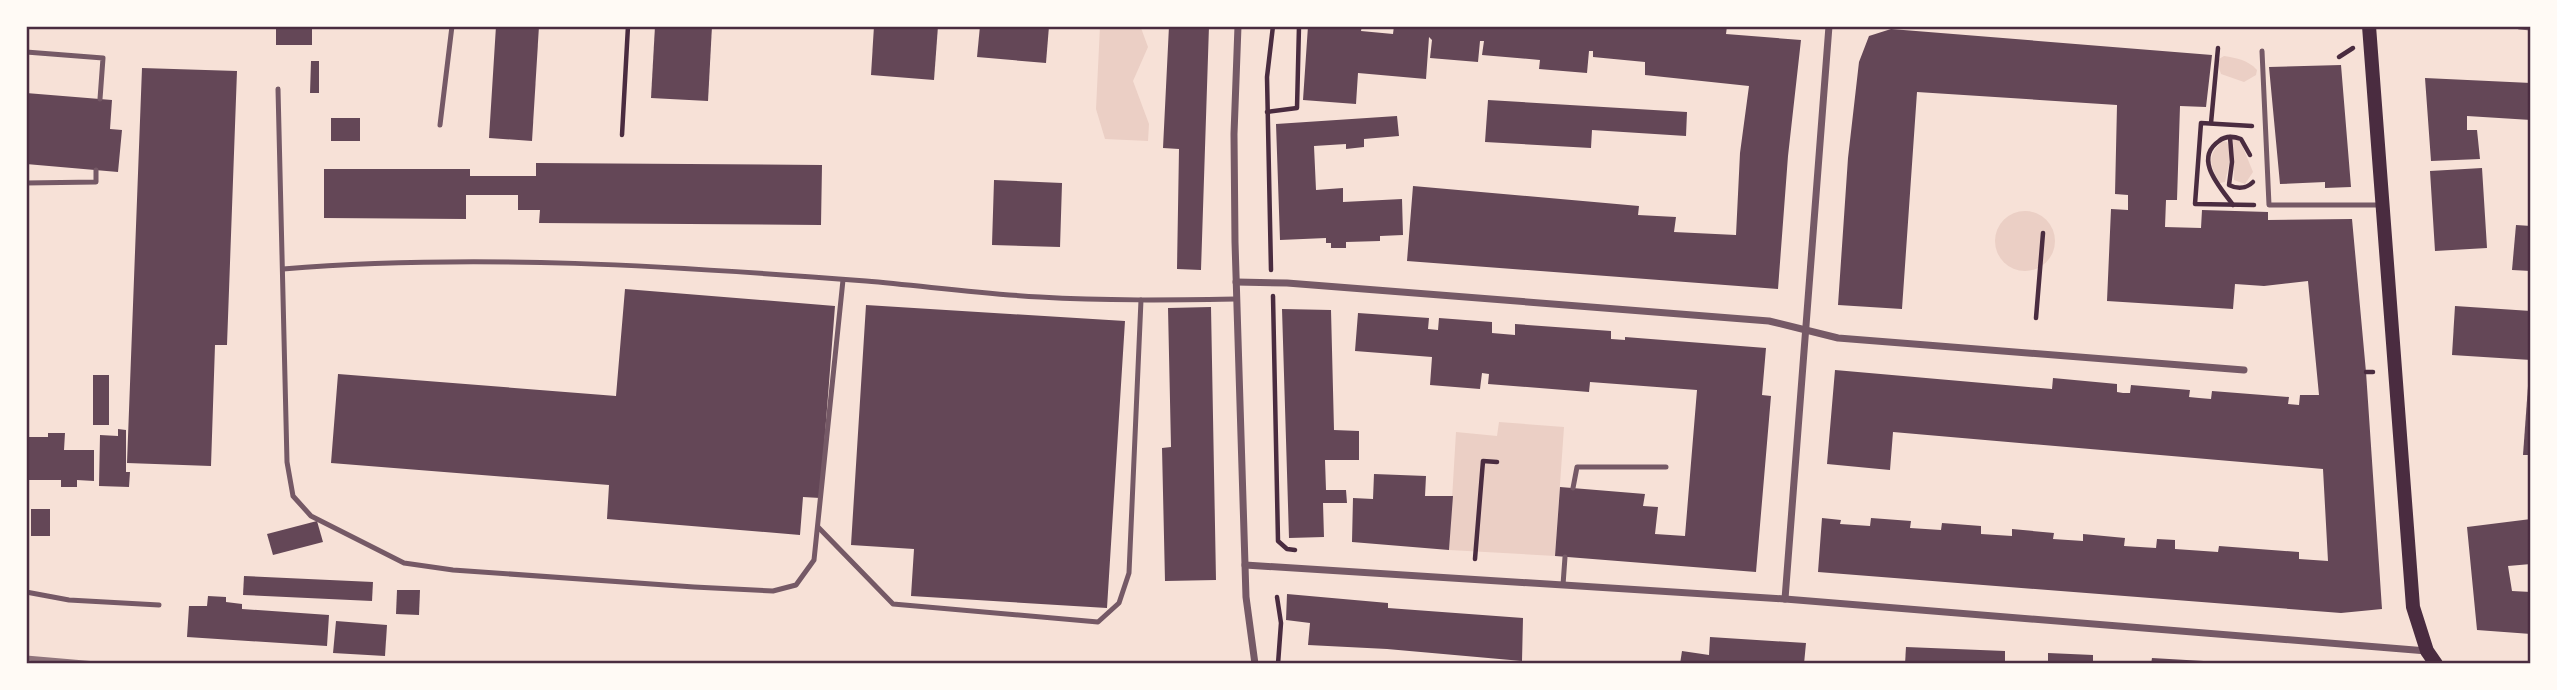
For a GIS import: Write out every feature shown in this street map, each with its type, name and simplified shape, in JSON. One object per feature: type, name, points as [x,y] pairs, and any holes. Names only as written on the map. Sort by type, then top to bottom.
[{"type":"main road","points":[[2369,26],[2413,607],[2427,651],[2436,664]]},
{"type":"street","points":[[1238,26],[1234,134],[1236,299],[1245,565],[1248,621],[1255,664]]},
{"type":"street","points":[[1786,599],[1829,26]]},
{"type":"street","points":[[2520,26],[2531,27]]},
{"type":"street","points":[[1236,282],[1287,283],[1769,321],[1838,338],[2244,370]]},
{"type":"street","points":[[1245,565],[1786,599],[2427,651]]},
{"type":"lane","points":[[440,125],[452,26]]},
{"type":"lane","points":[[2262,51],[2269,205],[2381,205]]},
{"type":"lane","points":[[26,52],[103,58],[100,99]]},
{"type":"lane","points":[[278,89],[287,462],[293,496],[311,516],[404,563],[453,570],[773,591],[796,585],[814,559],[843,280]]},
{"type":"lane","points":[[26,183],[96,182],[96,170]]},
{"type":"lane","points":[[283,269],[351,263],[498,261],[843,280],[1040,297],[1236,299]]},
{"type":"lane","points":[[818,527],[893,604],[1097,622],[1119,603],[1129,573],[1141,300]]},
{"type":"lane","points":[[1573,488],[1577,467],[1666,467]]},
{"type":"lane","points":[[1563,585],[1565,556]]},
{"type":"lane","points":[[26,592],[69,600],[159,605]]},
{"type":"path","points":[[622,135],[628,26]]},
{"type":"path","points":[[1270,261],[1267,77],[1273,26]]},
{"type":"path","points":[[1267,112],[1297,108],[1299,26]]},
{"type":"path","points":[[2211,124],[2218,48]]},
{"type":"path","points":[[2265,126],[2201,123],[2195,204],[2269,205]]},
{"type":"path","points":[[2233,205],[2208,169],[2207,157],[2218,141],[2230,137],[2241,139],[2253,162]]},
{"type":"path","points":[[2230,137],[2232,162],[2229,185],[2237,188],[2249,186],[2256,179]]},
{"type":"path","points":[[2036,318],[2043,233]]},
{"type":"path","points":[[1273,295],[1278,541],[1287,548],[1299,551]]},
{"type":"path","points":[[2366,372],[2373,372]]},
{"type":"path","points":[[1475,559],[1483,461],[1497,462]]},
{"type":"path","points":[[1277,597],[1281,622],[1278,664]]},
{"type":"shaded area","points":[[1100,26],[1141,28],[1148,47],[1133,81],[1149,124],[1148,141],[1105,139],[1096,109]]},
{"type":"shaded area","points":[[2224,56],[2250,64],[2257,70],[2256,75],[2244,82],[2221,74],[2219,59]]},
{"type":"shaded area","points":[[2233,139],[2240,140],[2253,172],[2245,184],[2234,180]]},
{"type":"shaded area","points":[[2223,141],[2229,146],[2230,156],[2225,182],[2220,183],[2211,161],[2214,151]]},
{"type":"shaded area","points":[[2019,211],[2031,211],[2047,219],[2053,229],[2053,253],[2047,263],[2031,271],[2019,271],[2003,263],[1995,247],[1995,235],[2003,219]]},
{"type":"shaded area","points":[[1499,422],[1564,427],[1555,556],[1449,550],[1456,432],[1497,436]]},
{"type":"building","points":[[276,26],[312,26],[312,45],[276,45]]},
{"type":"building","points":[[496,26],[539,26],[532,141],[489,138]]},
{"type":"building","points":[[655,26],[712,26],[708,101],[651,98]]},
{"type":"building","points":[[874,26],[938,26],[934,80],[871,75]]},
{"type":"building","points":[[980,26],[1049,26],[1046,63],[977,57]]},
{"type":"building","points":[[1169,26],[1209,26],[1201,270],[1177,269],[1179,149],[1163,148]]},
{"type":"building","points":[[1308,26],[1362,26],[1361,31],[1393,34],[1394,26],[1727,26],[1726,34],[1801,40],[1788,156],[1778,289],[1407,261],[1413,186],[1639,206],[1638,215],[1676,217],[1674,232],[1736,235],[1740,153],[1749,86],[1645,75],[1645,62],[1593,57],[1593,51],[1589,51],[1587,73],[1539,69],[1540,60],[1482,55],[1484,41],[1480,41],[1478,62],[1430,58],[1432,40],[1429,37],[1426,79],[1358,73],[1356,104],[1303,100]]},
{"type":"building","points":[[1891,29],[2212,55],[2206,107],[2180,106],[2177,200],[2166,200],[2165,227],[2201,228],[2202,210],[2268,212],[2268,220],[2352,219],[2366,372],[2382,609],[2341,613],[1818,572],[1822,518],[1841,520],[1840,524],[1870,526],[1871,518],[1911,521],[1910,528],[1941,530],[1942,523],[1981,526],[1981,534],[2012,536],[2012,529],[2054,533],[2053,539],[2083,541],[2083,534],[2125,538],[2124,546],[2156,548],[2157,539],[2175,540],[2175,549],[2218,552],[2219,546],[2299,552],[2299,559],[2328,561],[2323,469],[1893,432],[1890,470],[1827,464],[1835,370],[2052,389],[2053,378],[2117,384],[2117,392],[2123,393],[2130,393],[2131,385],[2190,390],[2189,397],[2211,399],[2212,391],[2289,397],[2288,404],[2299,405],[2300,395],[2319,395],[2308,281],[2264,286],[2235,284],[2233,309],[2107,301],[2111,209],[2128,210],[2128,195],[2115,194],[2117,105],[1917,92],[1902,309],[1838,305],[1848,158],[1859,62],[1869,36]]},
{"type":"building","points":[[311,61],[319,61],[319,93],[310,93]]},
{"type":"building","points":[[2341,65],[2351,187],[2325,188],[2325,182],[2280,184],[2269,67]]},
{"type":"building","points":[[142,68],[237,71],[227,345],[215,345],[211,466],[127,463]]},
{"type":"building","points":[[2425,78],[2531,83],[2531,120],[2467,116],[2467,130],[2477,130],[2480,159],[2431,161]]},
{"type":"building","points":[[26,93],[112,100],[110,129],[122,130],[118,172],[26,164]]},
{"type":"building","points":[[1488,100],[1687,112],[1686,136],[1592,130],[1591,148],[1485,142]]},
{"type":"building","points":[[1397,116],[1399,136],[1364,139],[1364,147],[1346,149],[1346,144],[1314,146],[1316,190],[1343,188],[1343,202],[1402,199],[1403,235],[1380,236],[1380,241],[1346,242],[1346,248],[1331,248],[1331,243],[1326,243],[1326,238],[1280,240],[1276,124]]},
{"type":"building","points":[[331,118],[360,118],[360,141],[331,141]]},
{"type":"building","points":[[536,163],[822,165],[821,225],[539,223],[540,210],[518,210],[518,195],[466,195],[466,219],[324,218],[324,169],[470,169],[470,176],[536,176]]},
{"type":"building","points":[[2482,168],[2487,248],[2435,251],[2430,171]]},
{"type":"building","points":[[994,180],[1062,183],[1060,247],[992,245]]},
{"type":"building","points":[[2516,225],[2531,226],[2531,271],[2512,270]]},
{"type":"building","points":[[625,289],[835,306],[820,498],[803,497],[800,535],[607,519],[609,485],[331,463],[338,374],[616,396]]},
{"type":"building","points":[[866,305],[1125,321],[1107,608],[911,596],[914,549],[851,545]]},
{"type":"building","points":[[2455,306],[2531,311],[2531,360],[2452,355]]},
{"type":"building","points":[[1211,307],[1216,580],[1165,581],[1162,448],[1171,447],[1168,308]]},
{"type":"building","points":[[1282,309],[1331,310],[1334,430],[1359,431],[1359,460],[1325,460],[1326,490],[1346,490],[1347,503],[1323,503],[1324,537],[1289,538]]},
{"type":"building","points":[[1358,313],[1429,318],[1428,329],[1438,330],[1439,318],[1492,322],[1492,333],[1515,335],[1515,324],[1611,331],[1611,339],[1625,340],[1625,337],[1766,348],[1762,395],[1771,396],[1756,572],[1555,556],[1560,487],[1645,494],[1643,506],[1658,507],[1655,534],[1685,536],[1697,390],[1590,382],[1589,392],[1488,384],[1489,374],[1482,373],[1480,389],[1430,385],[1432,357],[1355,351]]},
{"type":"building","points":[[93,375],[109,375],[109,425],[93,425]]},
{"type":"building","points":[[2528,386],[2531,387],[2531,455],[2523,455]]},
{"type":"building","points":[[118,429],[126,430],[126,472],[130,472],[129,487],[99,486],[100,435],[118,436]]},
{"type":"building","points":[[48,433],[65,433],[64,450],[94,450],[94,481],[77,480],[77,487],[61,487],[61,480],[26,480],[26,437],[48,437]]},
{"type":"building","points":[[1374,474],[1426,476],[1425,496],[1453,496],[1449,550],[1352,542],[1353,498],[1373,499]]},
{"type":"building","points":[[31,509],[50,509],[50,536],[31,536]]},
{"type":"building","points":[[2531,519],[2531,564],[2508,566],[2512,591],[2531,592],[2531,634],[2477,630],[2467,527]]},
{"type":"building","points":[[317,521],[323,542],[273,555],[267,534]]},
{"type":"building","points":[[244,576],[373,582],[372,601],[243,595]]},
{"type":"building","points":[[397,590],[420,590],[419,615],[396,614]]},
{"type":"building","points":[[1287,594],[1388,603],[1388,608],[1523,618],[1522,661],[1308,645],[1310,623],[1286,620]]},
{"type":"building","points":[[208,596],[226,597],[226,602],[242,604],[242,609],[329,615],[327,646],[187,637],[189,606],[207,606]]},
{"type":"building","points":[[336,621],[387,625],[385,656],[333,653]]},
{"type":"building","points":[[1710,637],[1806,643],[1804,664],[1680,664],[1682,651],[1709,655]]},
{"type":"building","points":[[1906,647],[2005,651],[2005,664],[1905,664]]},
{"type":"building","points":[[2048,653],[2093,655],[2093,664],[2048,664]]},
{"type":"building","points":[[2152,658],[2221,662],[2221,664],[2151,664]]},
{"type":"railway","points":[[26,658],[96,664]]}]
